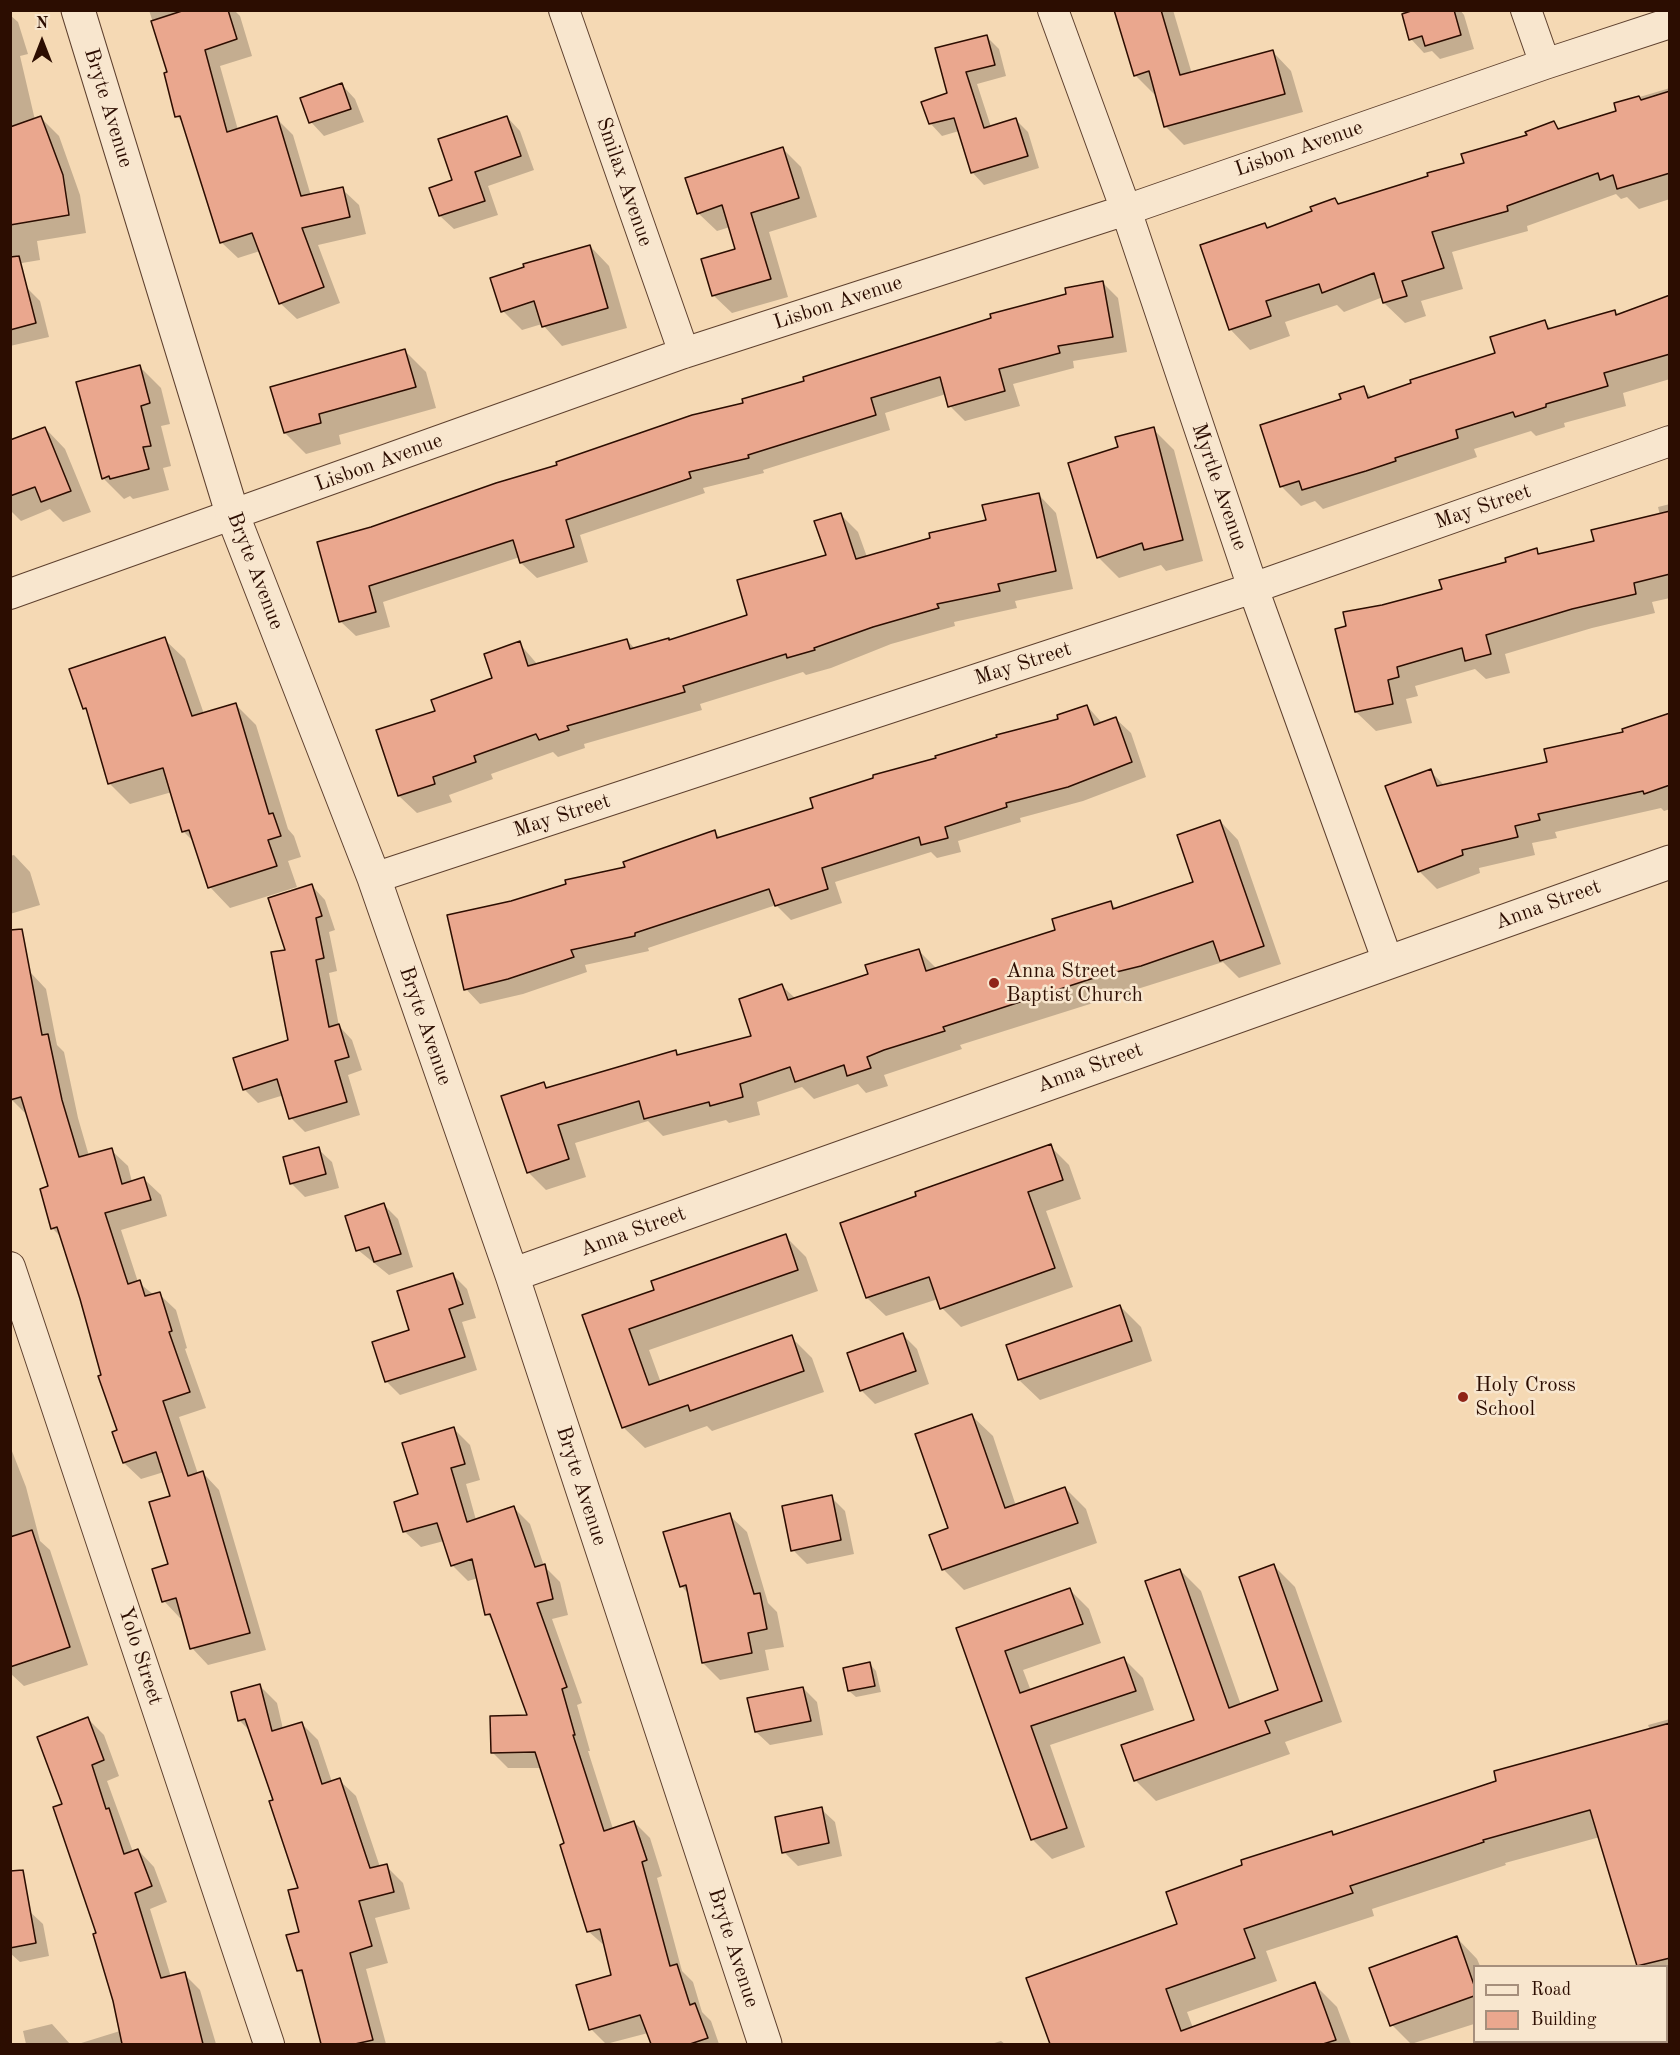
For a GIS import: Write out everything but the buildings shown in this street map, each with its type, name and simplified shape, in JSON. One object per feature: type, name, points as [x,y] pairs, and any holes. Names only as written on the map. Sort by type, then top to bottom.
[{"type":"street","name":"Bryte Avenue","points":[[78,10],[233,516],[374,878],[512,1275],[765,2044]]},
{"type":"street","name":"Smilax Avenue","points":[[564,10],[684,353]]},
{"type":"street","name":"Myrtle Avenue","points":[[1053,10],[1126,210],[1253,588],[1388,962]]},
{"type":"street","points":[[1526,10],[1545,64]]},
{"type":"street","name":"Lisbon Avenue","points":[[10,594],[684,353],[1126,210],[1545,64],[1670,23]]},
{"type":"street","name":"May Street","points":[[374,878],[1253,588],[1670,441]]},
{"type":"street","name":"Anna Street","points":[[512,1275],[1670,862]]},
{"type":"street","name":"Yolo Street","points":[[10,1267],[269,2044]]},
{"type":"place","name":"Anna Street Baptist Church","points":[[994,983]]},
{"type":"place","name":"Holy Cross School","points":[[1463,1397]]}]
